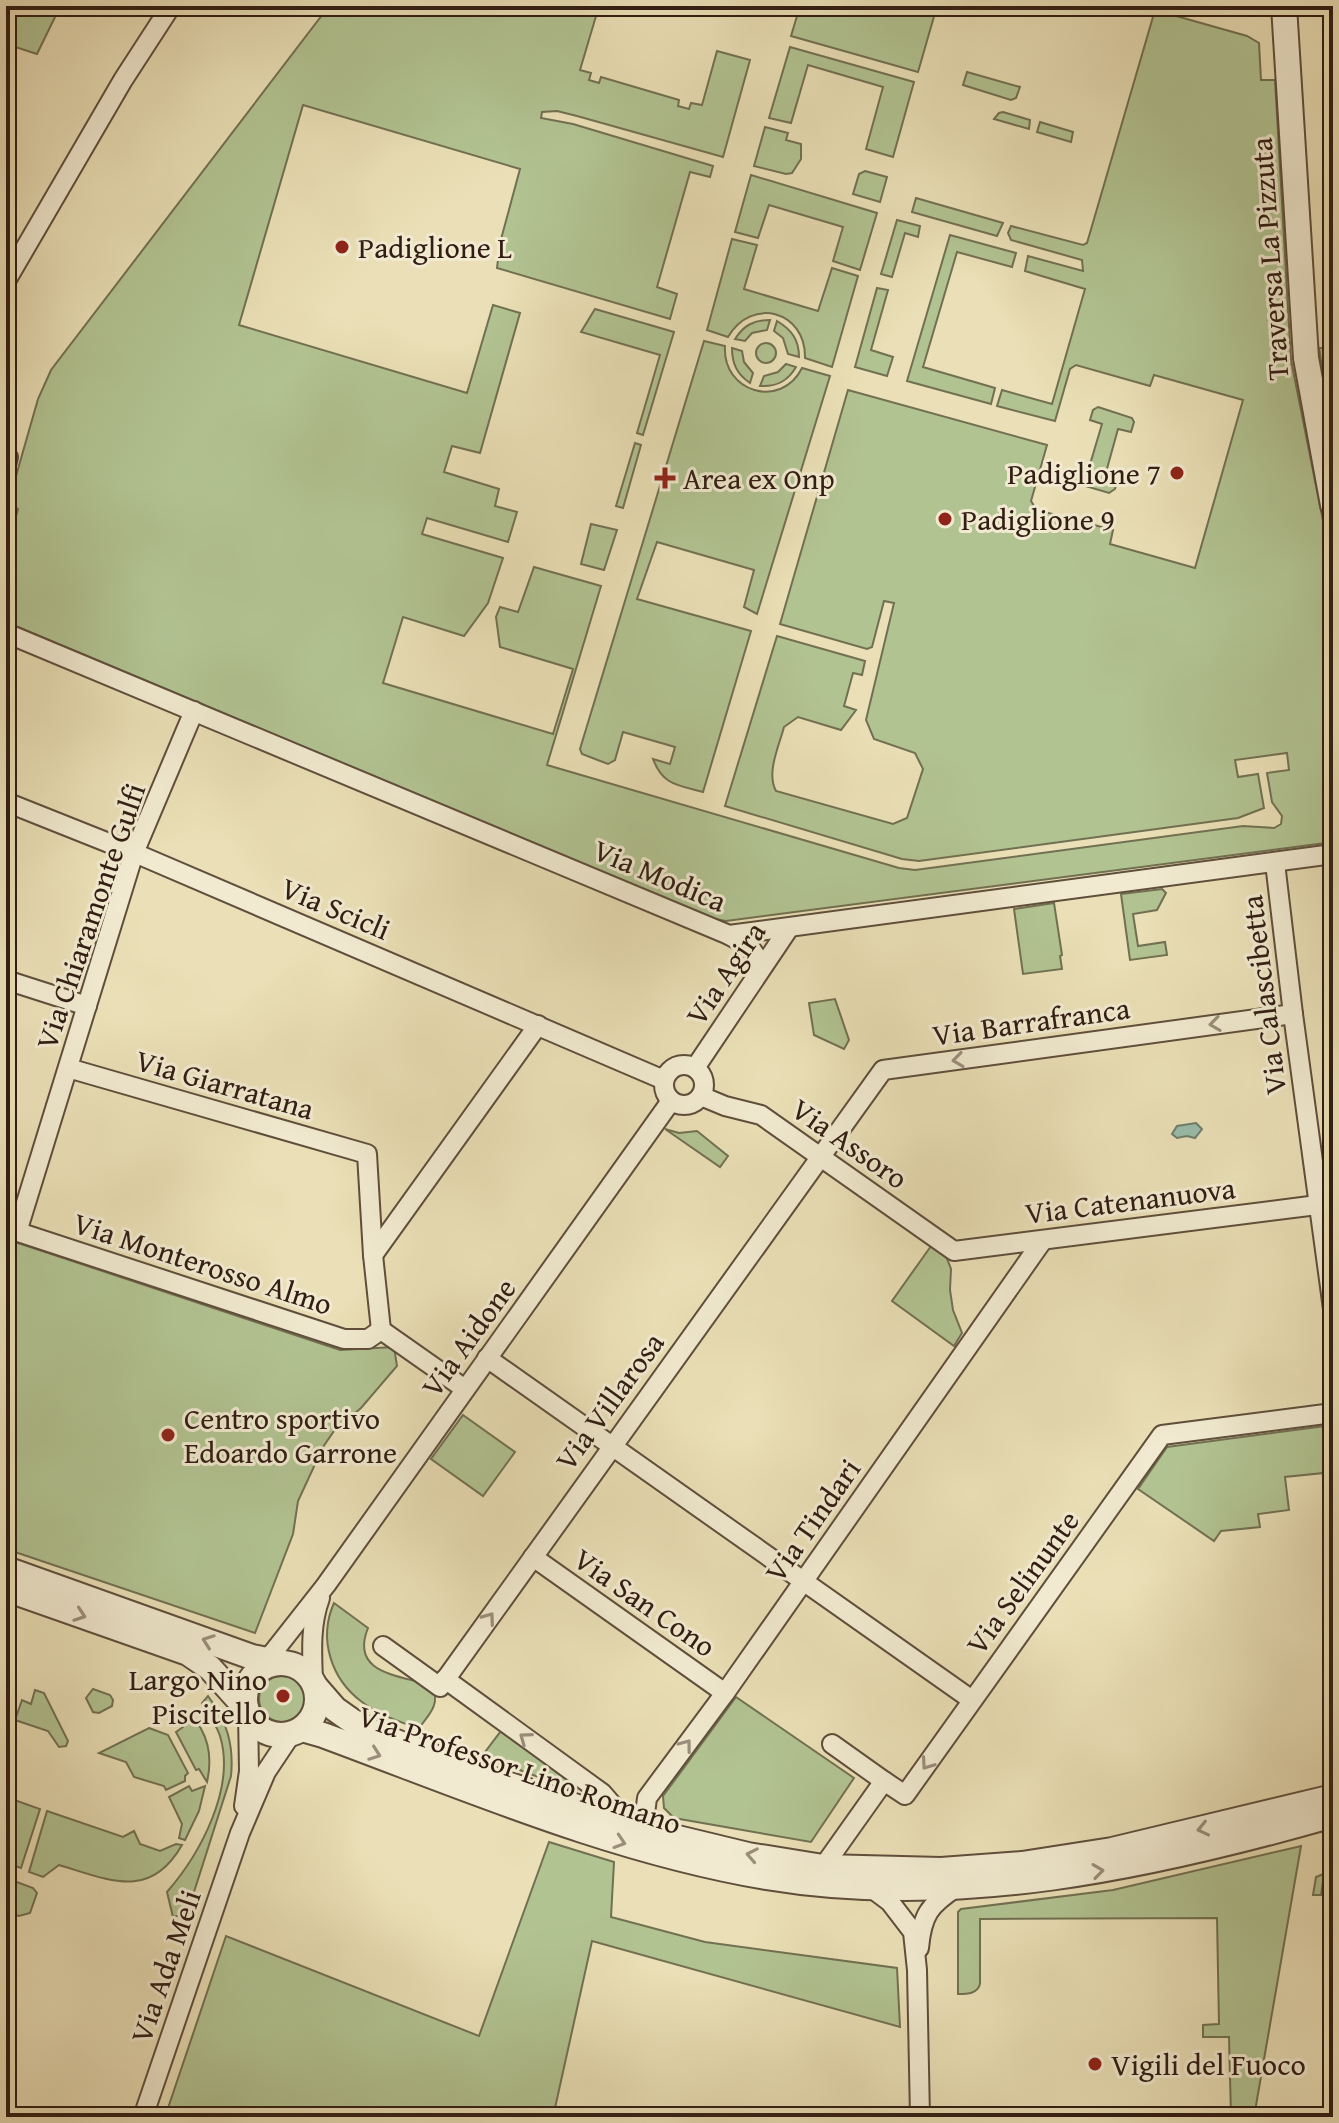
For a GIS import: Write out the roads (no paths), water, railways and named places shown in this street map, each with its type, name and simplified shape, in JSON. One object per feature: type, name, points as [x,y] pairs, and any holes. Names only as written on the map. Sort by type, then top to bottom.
[{"type":"street","points":[[6,281],[123,80],[171,6]]},
{"type":"street","name":"Traversa La Pizzuta","points":[[1284,6],[1306,358],[1333,505]]},
{"type":"street","points":[[6,456],[6,465]]},
{"type":"street","name":"Via Modica","points":[[6,633],[729,935],[1333,854]]},
{"type":"street","name":"Via Chiaramonte Gulfi","points":[[12,1230],[68,1068],[134,853],[194,711]]},
{"type":"street","name":"Via Scicli","points":[[6,802],[134,853],[664,1080]]},
{"type":"street","name":"Via Calascibetta","points":[[1275,863],[1293,1014],[1326,1204],[1333,1309]]},
{"type":"street","name":"Via Agira","points":[[695,1068],[789,928]]},
{"type":"street","points":[[729,935],[749,946],[763,966]]},
{"type":"street","points":[[6,980],[87,1006]]},
{"type":"street","name":"Via Barrafranca","points":[[819,1156],[883,1070],[1293,1014]]},
{"type":"street","points":[[465,1389],[381,1330],[373,1255],[538,1025]]},
{"type":"street","points":[[689,1065],[695,1068],[704,1084],[701,1096],[690,1104],[671,1101],[665,1091],[664,1080],[671,1069],[689,1065]]},
{"type":"street","name":"Via Giarratana","points":[[68,1068],[367,1154],[373,1255]]},
{"type":"street","name":"Via Assoro","points":[[701,1096],[761,1115],[937,1239]]},
{"type":"street","name":"Via Aidone","points":[[269,1665],[671,1101]]},
{"type":"street","name":"Via Villarosa","points":[[445,1679],[819,1156]]},
{"type":"street","name":"Via Catenanuova","points":[[937,1239],[954,1251],[1326,1204]]},
{"type":"street","name":"Via Monterosso Almo","points":[[12,1230],[344,1339],[368,1339],[381,1330]]},
{"type":"street","name":"Via Tindari","points":[[657,1833],[645,1814],[647,1798],[725,1693],[1043,1240]]},
{"type":"street","points":[[487,1358],[972,1700]]},
{"type":"street","name":"Via Selinunte","points":[[884,1781],[905,1795],[1162,1435],[1333,1413]]},
{"type":"street","name":"Via San Cono","points":[[533,1557],[725,1693]]},
{"type":"street","points":[[6,1569],[269,1665],[301,1668],[314,1684]]},
{"type":"street","points":[[240,1833],[266,1772],[316,1710],[315,1613],[326,1585]]},
{"type":"street","points":[[6,1589],[188,1653],[210,1668],[259,1727],[284,1735],[297,1731]]},
{"type":"street","points":[[383,1646],[440,1687],[445,1679],[602,1793],[625,1824]]},
{"type":"street","points":[[240,1833],[249,1771],[246,1692],[269,1665]]},
{"type":"street","name":"Via Professor Lino Romano","points":[[314,1684],[335,1709],[352,1721],[376,1734],[479,1775],[657,1833],[748,1855],[823,1867],[941,1870],[1022,1864],[1112,1850],[1333,1797]]},
{"type":"street","name":"Via Professor Lino Romano","points":[[297,1731],[323,1735],[545,1818],[637,1847],[768,1877],[870,1887],[957,1887],[1112,1869],[1333,1815]]},
{"type":"street","points":[[823,1867],[884,1781],[832,1744]]},
{"type":"street","name":"Via Ada Meli","points":[[143,2117],[240,1833]]},
{"type":"street","points":[[870,1887],[890,1902],[913,1932],[917,1970],[920,2117]]},
{"type":"street","points":[[917,1970],[921,1925],[939,1899],[957,1887]]},
{"type":"place","name":"Padiglione L","points":[[342,247]]},
{"type":"place","name":"Padiglione 7","points":[[1177,473]]},
{"type":"place","name":"Area ex Onp","points":[[665,478]]},
{"type":"place","name":"Padiglione 9","points":[[945,519]]},
{"type":"place","name":"Centro sportivo Edoardo Garrone","points":[[168,1435]]},
{"type":"place","name":"Largo Nino Piscitello","points":[[283,1696]]},
{"type":"place","name":"Vigili del Fuoco","points":[[1095,2064]]}]
